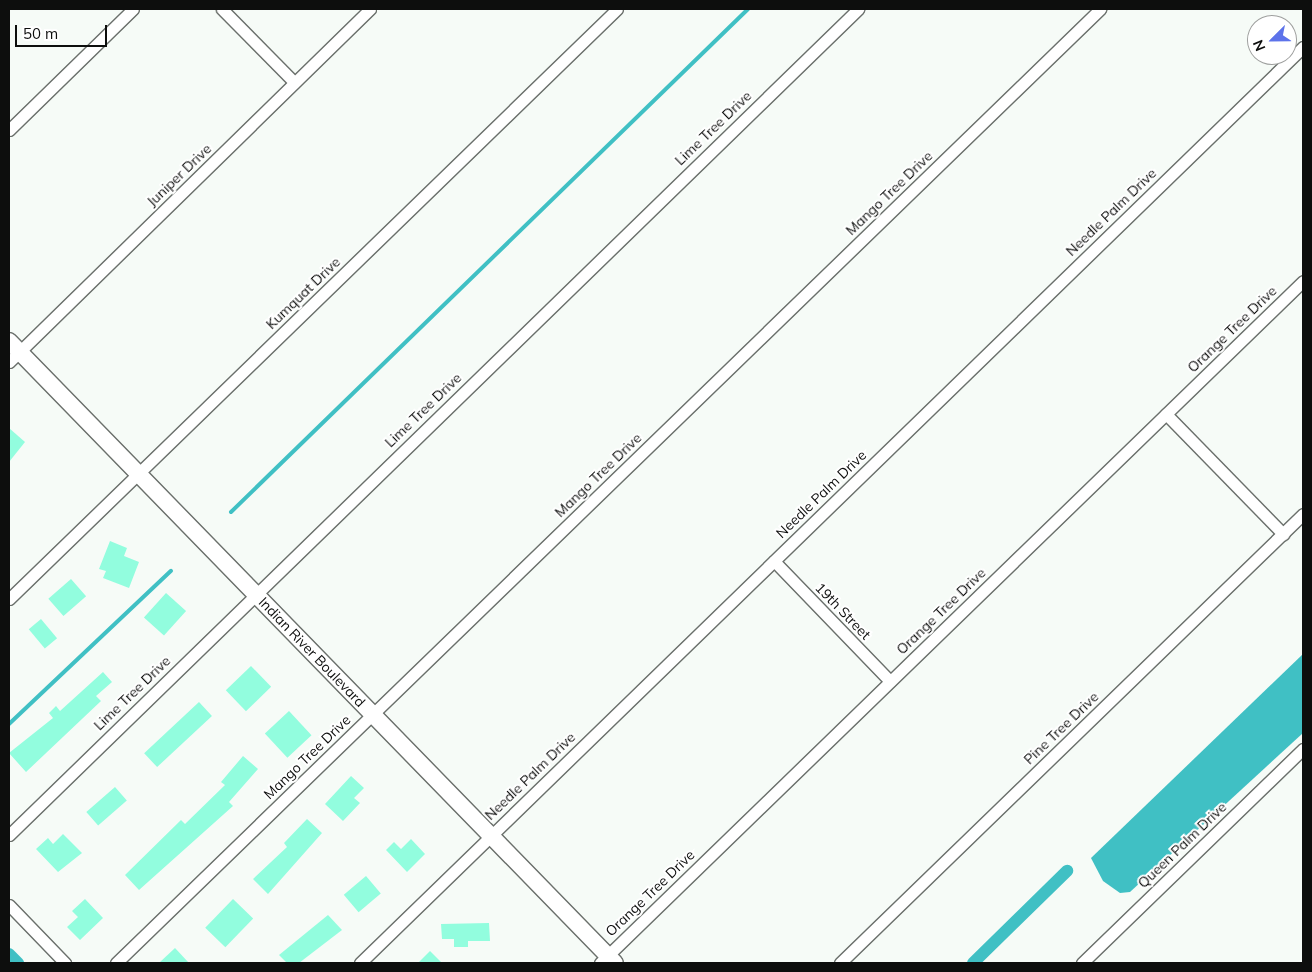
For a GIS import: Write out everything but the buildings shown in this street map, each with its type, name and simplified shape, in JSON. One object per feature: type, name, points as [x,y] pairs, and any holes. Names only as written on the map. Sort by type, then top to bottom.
[{"type":"main road","name":"Indian River Boulevard","points":[[12,352],[138,474],[490,836],[608,961]]},
{"type":"street","points":[[9,130],[133,9]]},
{"type":"street","points":[[222,9],[294,82]]},
{"type":"street","name":"Juniper Drive","points":[[12,352],[370,9]]},
{"type":"street","name":"Kumquat Drive","points":[[9,599],[617,9]]},
{"type":"street","name":"Lime Tree Drive","points":[[9,835],[858,9]]},
{"type":"street","name":"Mango Tree Drive","points":[[116,963],[1100,9]]},
{"type":"street","name":"Needle Palm Drive","points":[[360,963],[1303,47]]},
{"type":"street","name":"Orange Tree Drive","points":[[608,961],[890,681],[1303,281]]},
{"type":"street","points":[[1166,414],[1283,534]]},
{"type":"street","name":"Pine Tree Drive","points":[[840,963],[1303,514]]},
{"type":"street","name":"19th Street","points":[[774,561],[890,681]]},
{"type":"street","name":"Queen Palm Drive","points":[[1082,963],[1303,749]]},
{"type":"street","points":[[9,905],[65,963]]},
{"type":"water","points":[[1303,654],[1303,733],[1130,892],[1120,893],[1103,881],[1091,858]]},
{"type":"waterway","points":[[231,512],[748,9]]},
{"type":"waterway","points":[[9,724],[171,571]]},
{"type":"waterway","points":[[973,963],[1067,871]]},
{"type":"waterway","points":[[9,954],[18,963]]}]
